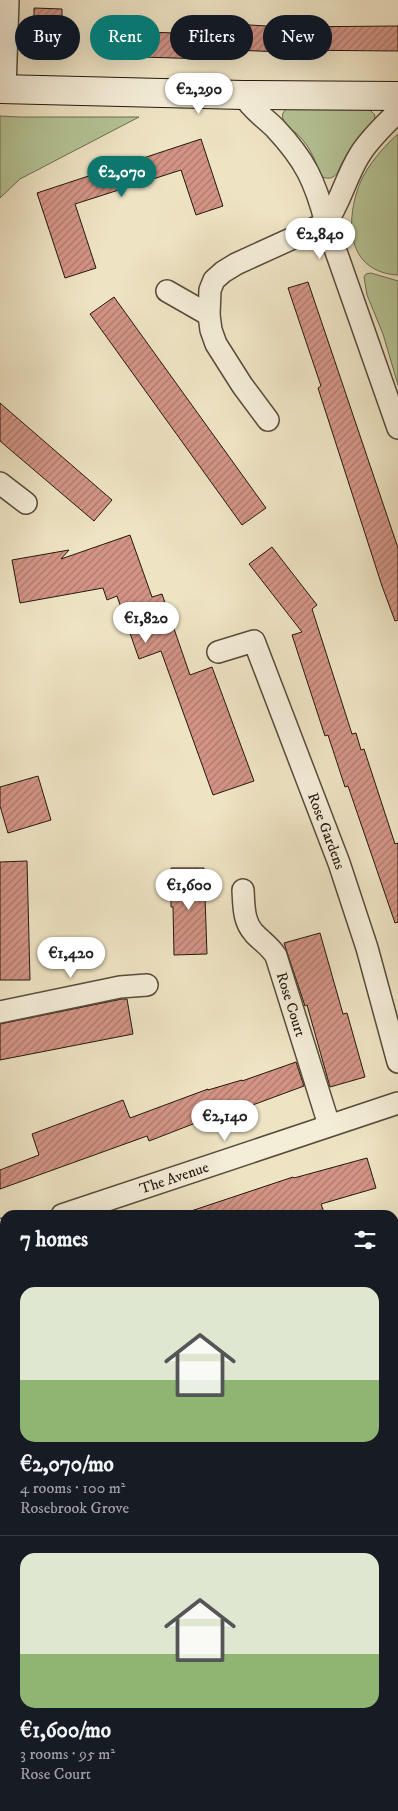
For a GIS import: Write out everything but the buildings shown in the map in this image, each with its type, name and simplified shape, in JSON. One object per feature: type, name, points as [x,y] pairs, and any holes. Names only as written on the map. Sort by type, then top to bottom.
[{"type":"street","points":[[8,0],[2,89],[242,95],[398,96]]},
{"type":"street","points":[[242,95],[250,107],[266,119],[298,154],[310,174],[398,428]]},
{"type":"street","points":[[268,420],[242,385],[216,344],[209,315],[210,290],[214,280],[222,272],[284,241],[326,223],[334,211],[340,194],[360,154],[398,111]]},
{"type":"street","points":[[167,291],[209,315]]},
{"type":"street","points":[[0,483],[26,503]]},
{"type":"street","name":"Rose Gardens","points":[[218,652],[254,641],[339,863],[367,948],[398,1062]]},
{"type":"street","name":"Rose Court","points":[[243,890],[245,914],[248,924],[254,934],[270,947],[276,956],[329,1125]]},
{"type":"street","points":[[0,1012],[120,987],[147,985]]},
{"type":"street","name":"The Avenue","points":[[77,1210],[398,1103]]},
{"type":"green space","points":[[290,107],[369,109],[375,115],[374,121],[356,140],[345,157],[337,174],[332,178],[328,178],[321,177],[307,145],[284,122],[283,113]]},
{"type":"green space","points":[[0,116],[139,117],[20,179],[0,198]]},
{"type":"green space","points":[[398,134],[398,275],[381,272],[368,265],[359,255],[354,242],[352,213],[360,183],[367,170],[387,144]]},
{"type":"green space","points":[[371,273],[398,281],[398,385],[383,334],[367,295],[364,277],[366,274]]}]
